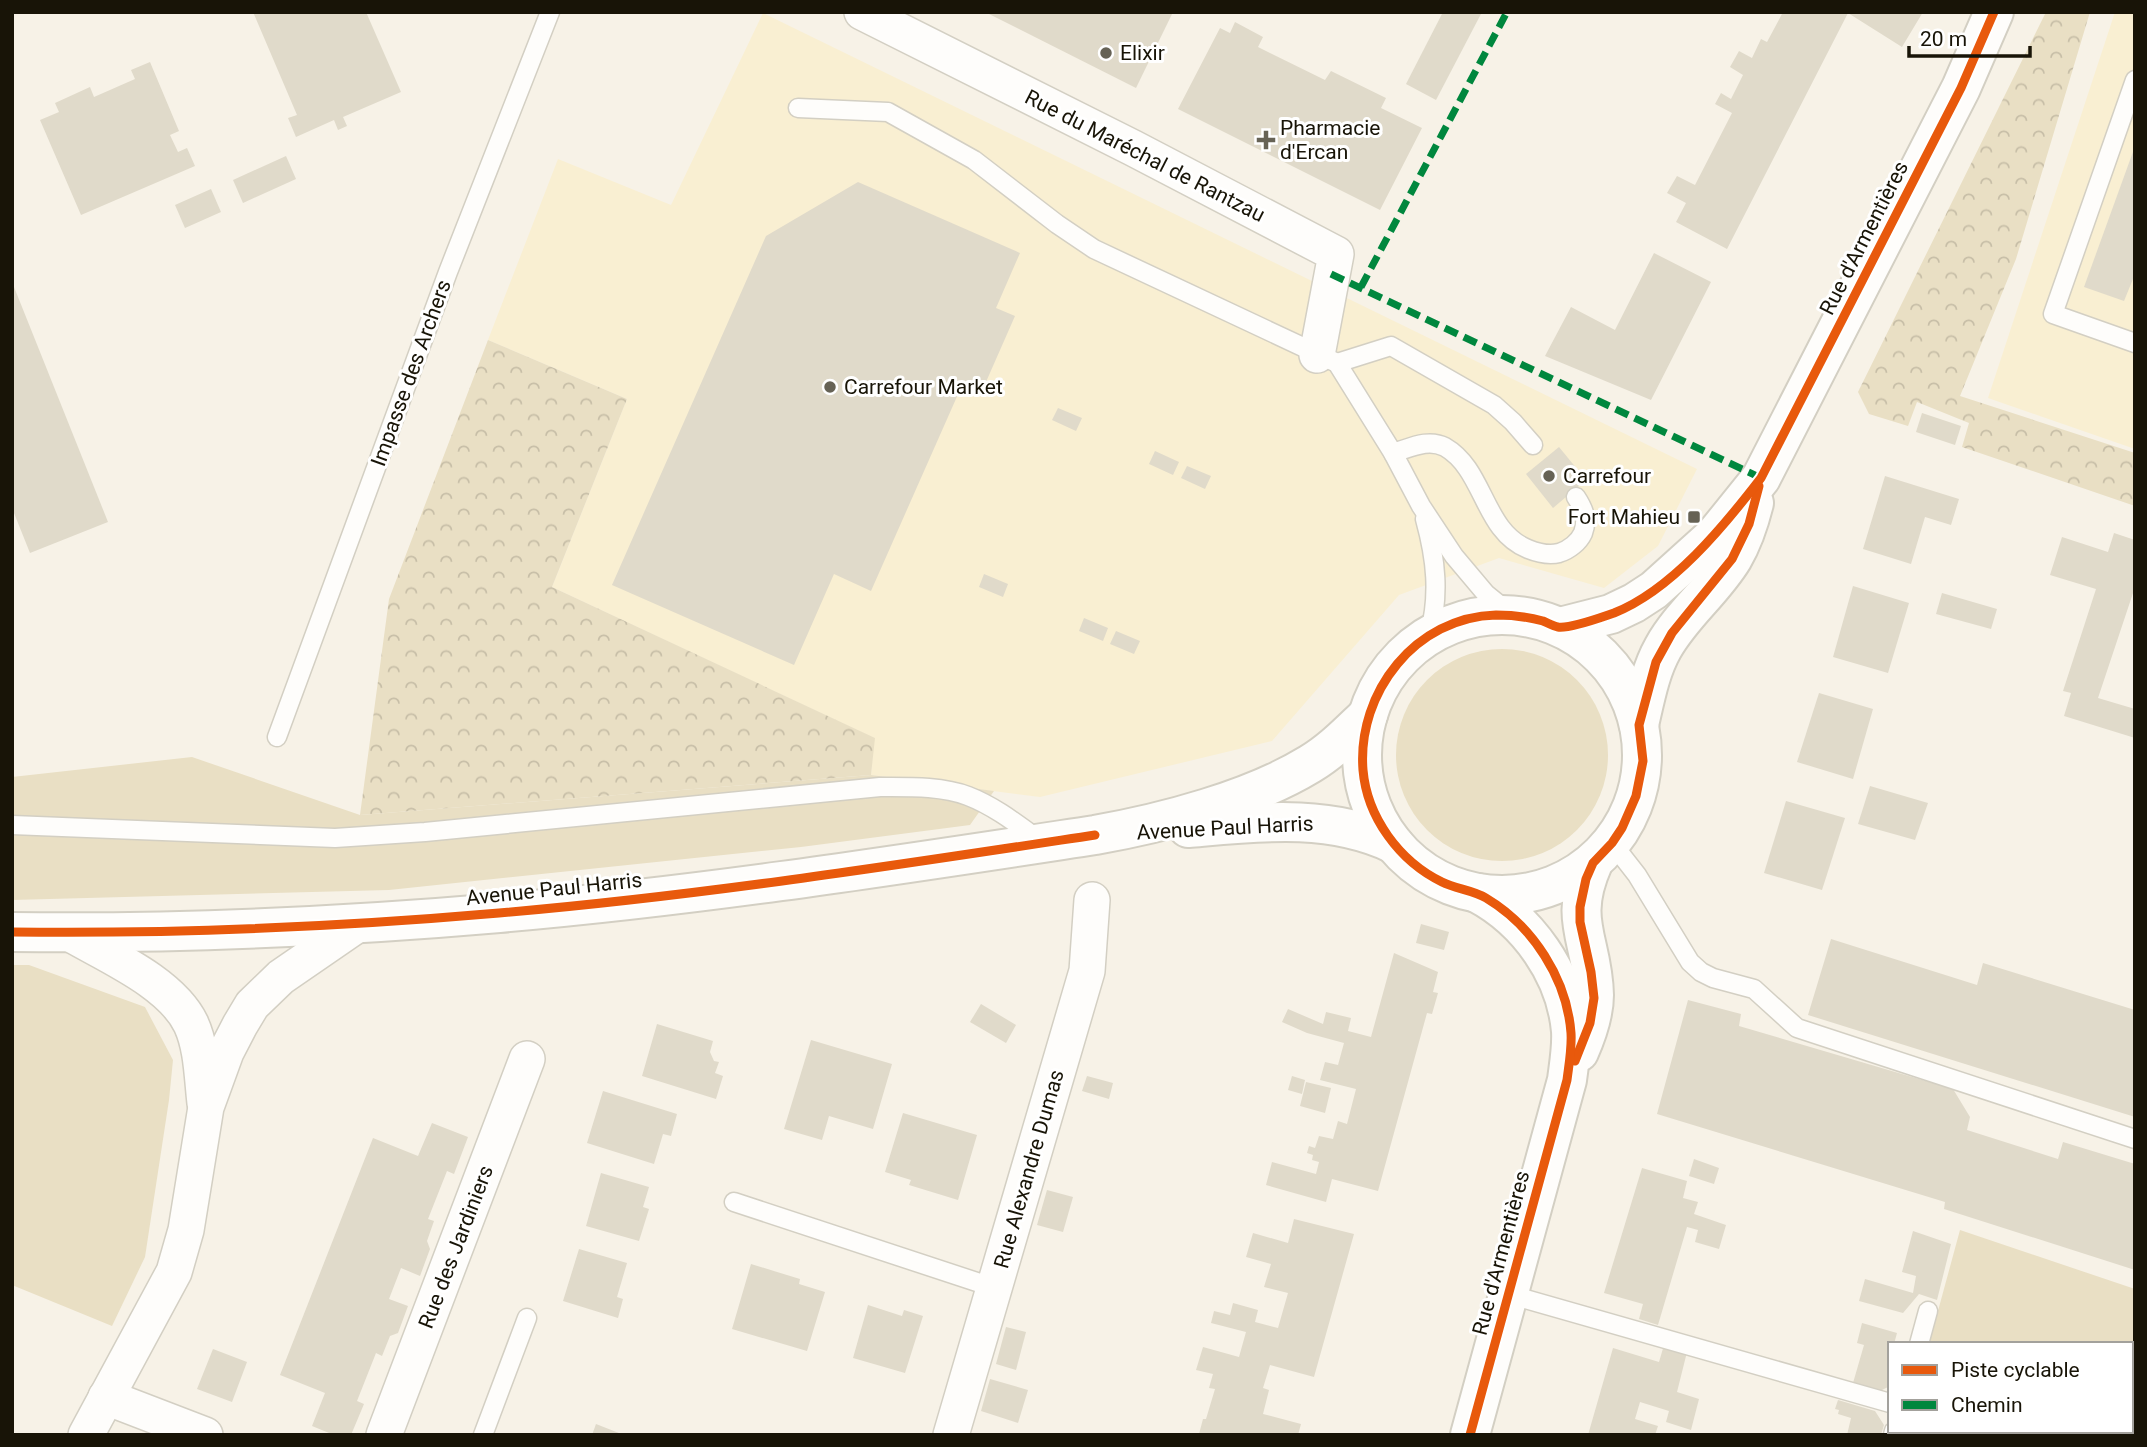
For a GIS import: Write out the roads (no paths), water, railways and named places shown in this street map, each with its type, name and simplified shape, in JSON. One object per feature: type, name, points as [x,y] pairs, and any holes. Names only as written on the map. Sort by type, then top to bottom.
[{"type":"main road","name":"Rue d'Armentières","points":[[1560,627],[1623,609],[1654,590],[1715,535],[1761,478],[1956,98],[1994,12]]},
{"type":"main road","name":"Rue d'Armentières","points":[[1639,725],[1651,676],[1662,649],[1689,610],[1732,559],[1749,524],[1761,478]]},
{"type":"main road","points":[[1512,615],[1560,627],[1605,659],[1626,690],[1639,725],[1643,761],[1639,787],[1630,812],[1602,853],[1563,881],[1530,892],[1512,895],[1477,893],[1431,876],[1394,844],[1374,811],[1363,773],[1363,734],[1368,715],[1385,678],[1412,648],[1429,636],[1477,617],[1512,615]]},
{"type":"main road","name":"Avenue Paul Harris","points":[[12,932],[358,924],[501,913],[677,894],[1095,835],[1134,828],[1194,811],[1278,781],[1326,753],[1368,715]]},
{"type":"main road","name":"Avenue Paul Harris","points":[[1095,835],[1310,822],[1356,830],[1394,844]]},
{"type":"main road","name":"Rue d'Armentières","points":[[1566,1080],[1586,1037],[1592,1010],[1593,985],[1582,936],[1580,907],[1586,878],[1602,853]]},
{"type":"main road","name":"Rue d'Armentières","points":[[1470,1435],[1566,1080],[1571,1030],[1554,973],[1538,946],[1518,923],[1497,905],[1477,893]]},
{"type":"street","name":"Rue du Maréchal de Rantzau","points":[[862,12],[1336,254],[1327,359]]},
{"type":"street","name":"Rue Alexandre Dumas","points":[[951,1435],[1087,971],[1092,900]]},
{"type":"street","points":[[86,1435],[164,1293],[182,1253],[206,1107],[226,1052],[253,1005],[281,977],[358,924]]},
{"type":"street","points":[[67,932],[150,980],[180,1008],[191,1023],[197,1043],[206,1107]]},
{"type":"street","name":"Rue des Jardiniers","points":[[384,1435],[527,1059]]},
{"type":"street","points":[[106,1397],[205,1435]]},
{"type":"lane","name":"Impasse des Archers","points":[[277,737],[443,285],[551,12]]},
{"type":"lane","points":[[2135,80],[2053,314],[2135,343]]},
{"type":"lane","points":[[798,108],[888,112],[974,160],[1057,224],[1094,248],[1327,359],[1393,453],[1421,506],[1464,569],[1486,594],[1512,615]]},
{"type":"lane","points":[[1327,359],[1391,346],[1494,405],[1533,445]]},
{"type":"lane","points":[[1393,453],[1428,442],[1443,446],[1456,456],[1468,472],[1505,534],[1535,552],[1550,555],[1562,552],[1581,537],[1585,516],[1577,498]]},
{"type":"lane","points":[[1421,506],[1437,578],[1435,608],[1429,636]]},
{"type":"lane","points":[[12,825],[335,838],[425,832],[880,787],[940,790],[968,796],[1016,822],[1043,843]]},
{"type":"lane","points":[[1602,853],[1637,875],[1690,962],[1701,972],[1754,989],[1797,1028],[2135,1139]]},
{"type":"lane","points":[[734,1202],[995,1288]]},
{"type":"lane","points":[[1508,1294],[1888,1402]]},
{"type":"lane","points":[[1920,1342],[1928,1311]]},
{"type":"lane","points":[[483,1435],[527,1318]]},
{"type":"place","name":"Elixir","points":[[1106,53]]},
{"type":"place","name":"Pharmacie d'Ercan","points":[[1266,140]]},
{"type":"place","name":"Carrefour Market","points":[[830,387]]},
{"type":"place","name":"Carrefour","points":[[1549,476]]},
{"type":"place","name":"Fort Mahieu","points":[[1694,517]]}]
